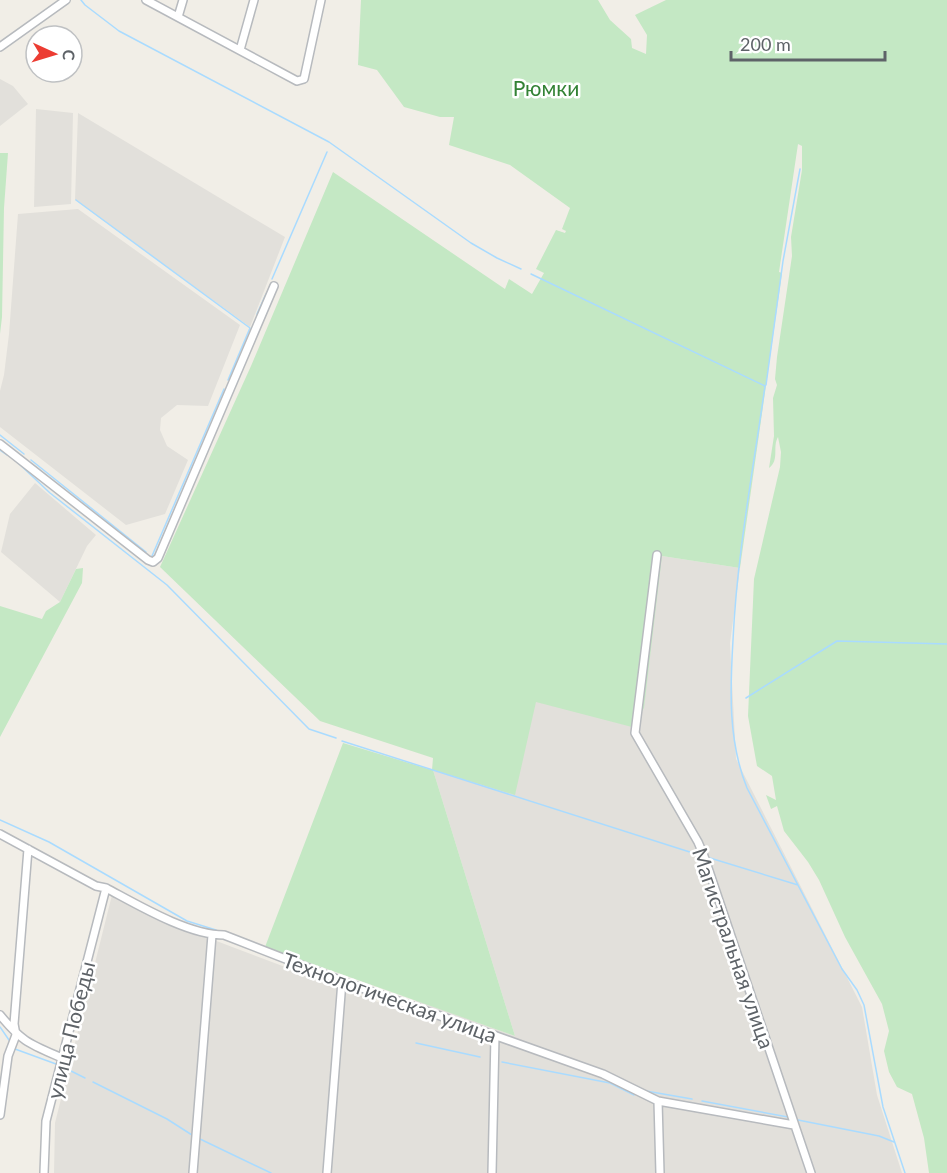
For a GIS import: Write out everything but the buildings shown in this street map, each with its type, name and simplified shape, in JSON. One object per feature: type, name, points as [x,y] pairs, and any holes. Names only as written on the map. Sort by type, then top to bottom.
[{"type":"street","points":[[0,47],[66,0]]},
{"type":"street","points":[[146,0],[297,81],[304,79],[321,0]]},
{"type":"street","points":[[178,17],[183,0]]},
{"type":"street","points":[[240,50],[254,0]]},
{"type":"street","points":[[0,444],[147,560],[153,561],[158,558],[274,286]]},
{"type":"street","name":"Магистральная улица","points":[[657,555],[635,733],[704,856],[811,1173]]},
{"type":"street","name":"Технологическая улица","points":[[0,834],[96,886],[106,888],[170,920],[212,935],[224,935],[342,981],[603,1074],[658,1101],[794,1125]]},
{"type":"street","points":[[0,1115],[8,1056],[16,1035],[14,1024],[28,849]]},
{"type":"street","name":"улица Победы","points":[[44,1173],[46,1121],[106,888]]},
{"type":"street","points":[[193,1173],[212,935]]},
{"type":"street","points":[[327,1173],[342,981]]},
{"type":"street","points":[[0,1015],[16,1035],[27,1043],[62,1058]]},
{"type":"street","points":[[492,1173],[495,1035]]},
{"type":"street","points":[[658,1101],[660,1173]]},
{"type":"shaded area","points":[[0,79],[13,86],[28,104],[0,126]]},
{"type":"shaded area","points":[[36,109],[73,113],[71,204],[34,207]]},
{"type":"shaded area","points":[[78,113],[285,237],[250,327],[75,200]]},
{"type":"shaded area","points":[[78,209],[240,325],[208,406],[177,405],[161,418],[160,430],[167,446],[188,460],[165,514],[126,525],[0,427],[0,391],[9,334],[18,214]]},
{"type":"shaded area","points":[[35,483],[96,535],[87,546],[60,602],[1,552],[10,514]]},
{"type":"shaded area","points":[[662,556],[740,568],[730,643],[736,759],[862,1007],[877,1095],[902,1173],[54,1173],[55,1123],[112,895],[169,923],[415,1016],[416,1000],[515,1036],[433,770],[536,702],[652,631]]},
{"type":"green space","name":"Рюмки","points":[[361,0],[598,0],[610,20],[631,39],[632,48],[646,54],[647,35],[635,15],[666,0],[947,0],[947,1173],[929,1173],[924,1138],[912,1094],[897,1087],[889,1072],[884,1051],[889,1031],[882,1004],[845,937],[819,880],[784,831],[777,806],[771,809],[766,795],[776,800],[772,776],[757,766],[748,716],[754,579],[780,467],[781,452],[778,437],[774,461],[769,468],[774,436],[773,398],[777,385],[775,379],[777,357],[792,256],[791,237],[802,170],[802,146],[798,144],[740,568],[662,556],[644,708],[632,727],[536,702],[515,795],[433,770],[515,1036],[265,947],[343,743],[432,770],[433,758],[320,721],[160,567],[251,366],[333,172],[505,289],[509,279],[532,294],[544,273],[536,269],[556,230],[565,233],[566,231],[562,229],[570,208],[510,165],[449,145],[454,117],[440,117],[404,107],[377,70],[358,65]]},
{"type":"green space","points":[[0,153],[8,153],[0,334]]},
{"type":"green space","points":[[83,568],[82,583],[0,737],[0,606],[42,619],[46,611],[60,602],[76,569]]},
{"type":"waterway","points":[[81,0],[119,31],[329,142],[471,243],[521,269]]},
{"type":"waterway","points":[[272,279],[327,152]]},
{"type":"waterway","points":[[766,385],[783,261],[800,169]]},
{"type":"waterway","points":[[76,200],[250,328],[228,380]]},
{"type":"waterway","points":[[531,274],[765,386],[735,608],[731,696],[736,752],[747,788],[842,969],[857,990],[864,1005],[883,1107],[905,1173]]},
{"type":"waterway","points":[[257,314],[266,294]]},
{"type":"waterway","points":[[152,556],[224,389]]},
{"type":"waterway","points":[[0,435],[24,454]]},
{"type":"waterway","points":[[0,450],[7,455]]},
{"type":"waterway","points":[[15,460],[50,493],[167,585],[309,729],[336,738]]},
{"type":"waterway","points":[[31,460],[146,552]]},
{"type":"waterway","points":[[746,698],[837,641],[947,644]]},
{"type":"waterway","points":[[342,741],[696,854]]},
{"type":"waterway","points":[[0,820],[49,842],[187,921],[216,930]]},
{"type":"waterway","points":[[710,858],[798,885]]},
{"type":"waterway","points":[[0,1027],[9,1040]]},
{"type":"waterway","points":[[416,1043],[480,1057]]},
{"type":"waterway","points":[[15,1049],[56,1064]]},
{"type":"waterway","points":[[502,1062],[610,1083],[634,1095]]},
{"type":"waterway","points":[[63,1067],[85,1078]]},
{"type":"waterway","points":[[93,1082],[167,1119],[192,1135]]},
{"type":"waterway","points":[[646,1091],[692,1099]]},
{"type":"waterway","points":[[702,1101],[788,1117]]},
{"type":"waterway","points":[[798,1120],[879,1136],[894,1142]]},
{"type":"waterway","points":[[200,1139],[271,1173]]}]
